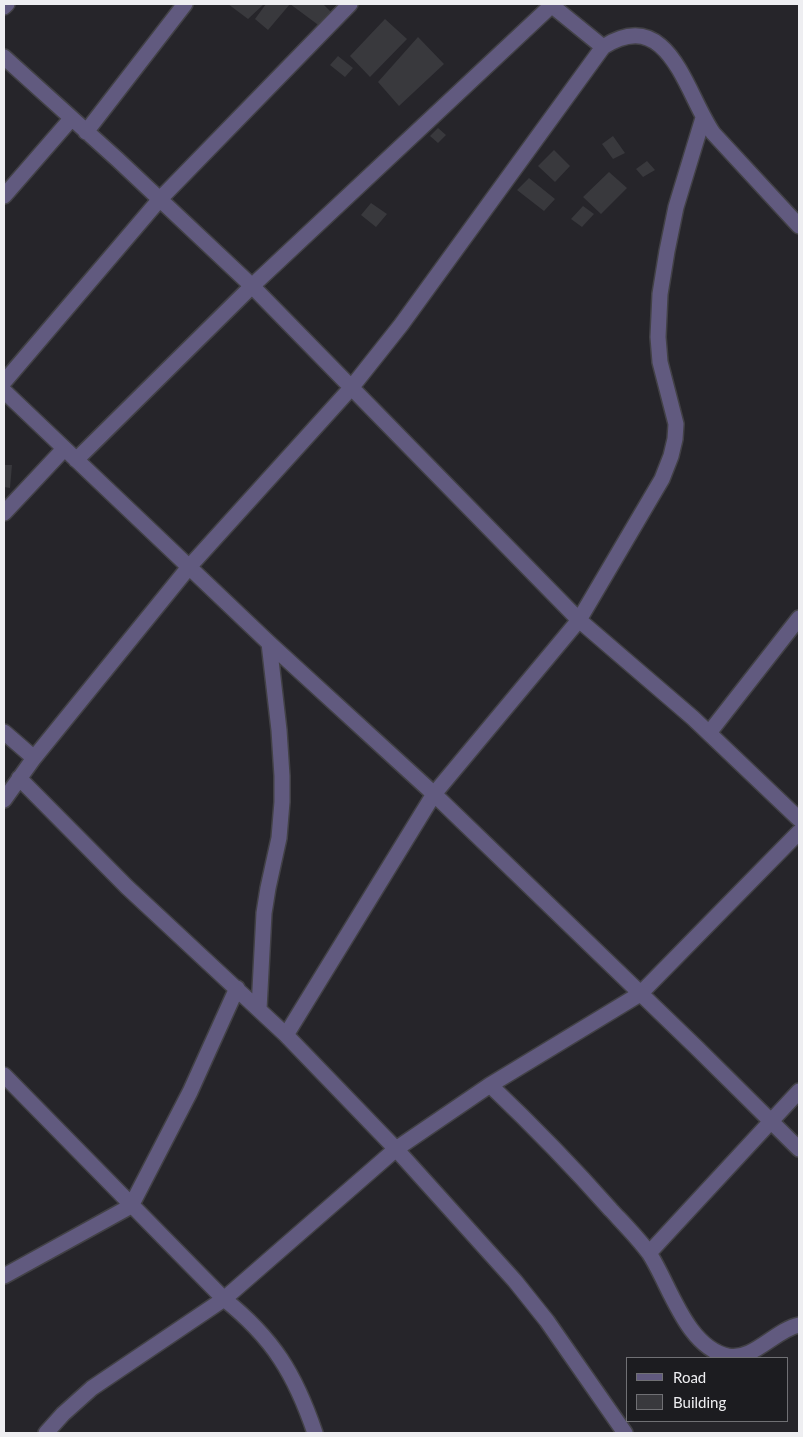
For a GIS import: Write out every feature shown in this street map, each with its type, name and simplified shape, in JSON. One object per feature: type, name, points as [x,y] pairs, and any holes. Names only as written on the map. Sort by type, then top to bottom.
[{"type":"street","points":[[4,7],[7,4]]},
{"type":"street","points":[[86,132],[185,4]]},
{"type":"street","points":[[4,382],[160,199],[350,4]]},
{"type":"street","points":[[4,513],[252,286],[551,4],[603,47]]},
{"type":"street","points":[[4,800],[34,758],[189,567],[351,388],[400,325],[603,47],[616,39],[635,35],[646,36],[657,43],[677,65],[703,118],[732,155],[799,226]]},
{"type":"street","points":[[4,58],[160,199],[252,286],[578,620],[627,660],[799,818]]},
{"type":"street","points":[[286,1035],[434,794],[578,620],[662,479],[671,456],[676,424],[666,388],[658,337],[660,294],[676,207],[703,118]]},
{"type":"street","points":[[4,196],[71,119]]},
{"type":"street","points":[[4,391],[269,643],[434,794],[799,1149]]},
{"type":"street","points":[[709,734],[799,618]]},
{"type":"street","points":[[260,1009],[264,913],[279,838],[282,802],[279,730],[269,643]]},
{"type":"street","points":[[4,732],[34,758]]},
{"type":"street","points":[[19,778],[127,887],[260,1009],[396,1149],[515,1281],[548,1322],[625,1433]]},
{"type":"street","points":[[46,1433],[63,1414],[92,1388],[224,1299],[396,1149],[490,1085],[640,994],[799,832]]},
{"type":"street","points":[[4,1276],[131,1206],[190,1092],[237,988]]},
{"type":"street","points":[[4,1075],[131,1206],[224,1299],[254,1325],[277,1353],[295,1381],[315,1433]]},
{"type":"street","points":[[490,1085],[534,1127],[593,1189],[649,1253],[687,1324],[702,1341],[718,1353],[728,1356],[745,1354],[786,1330],[799,1326]]},
{"type":"street","points":[[649,1253],[799,1091]]},
{"type":"building","points":[[228,4],[264,4],[248,19]]},
{"type":"building","points":[[266,4],[290,4],[268,30],[255,19]]},
{"type":"building","points":[[290,4],[323,4],[331,12],[321,27]]},
{"type":"building","points":[[385,19],[407,39],[370,77],[350,56]]},
{"type":"building","points":[[418,37],[444,64],[399,106],[378,82]]},
{"type":"building","points":[[338,56],[353,68],[345,77],[330,65]]},
{"type":"building","points":[[438,128],[446,135],[438,143],[430,136]]},
{"type":"building","points":[[613,136],[625,153],[613,159],[602,144]]},
{"type":"building","points":[[554,150],[570,166],[555,182],[538,166]]},
{"type":"building","points":[[647,161],[655,170],[643,177],[636,169]]},
{"type":"building","points":[[609,172],[627,188],[601,214],[583,197]]},
{"type":"building","points":[[529,178],[555,199],[544,211],[517,190]]},
{"type":"building","points":[[371,203],[387,214],[376,227],[361,215]]},
{"type":"building","points":[[583,206],[594,214],[582,227],[571,219]]},
{"type":"building","points":[[4,465],[12,465],[10,488],[4,487]]}]
